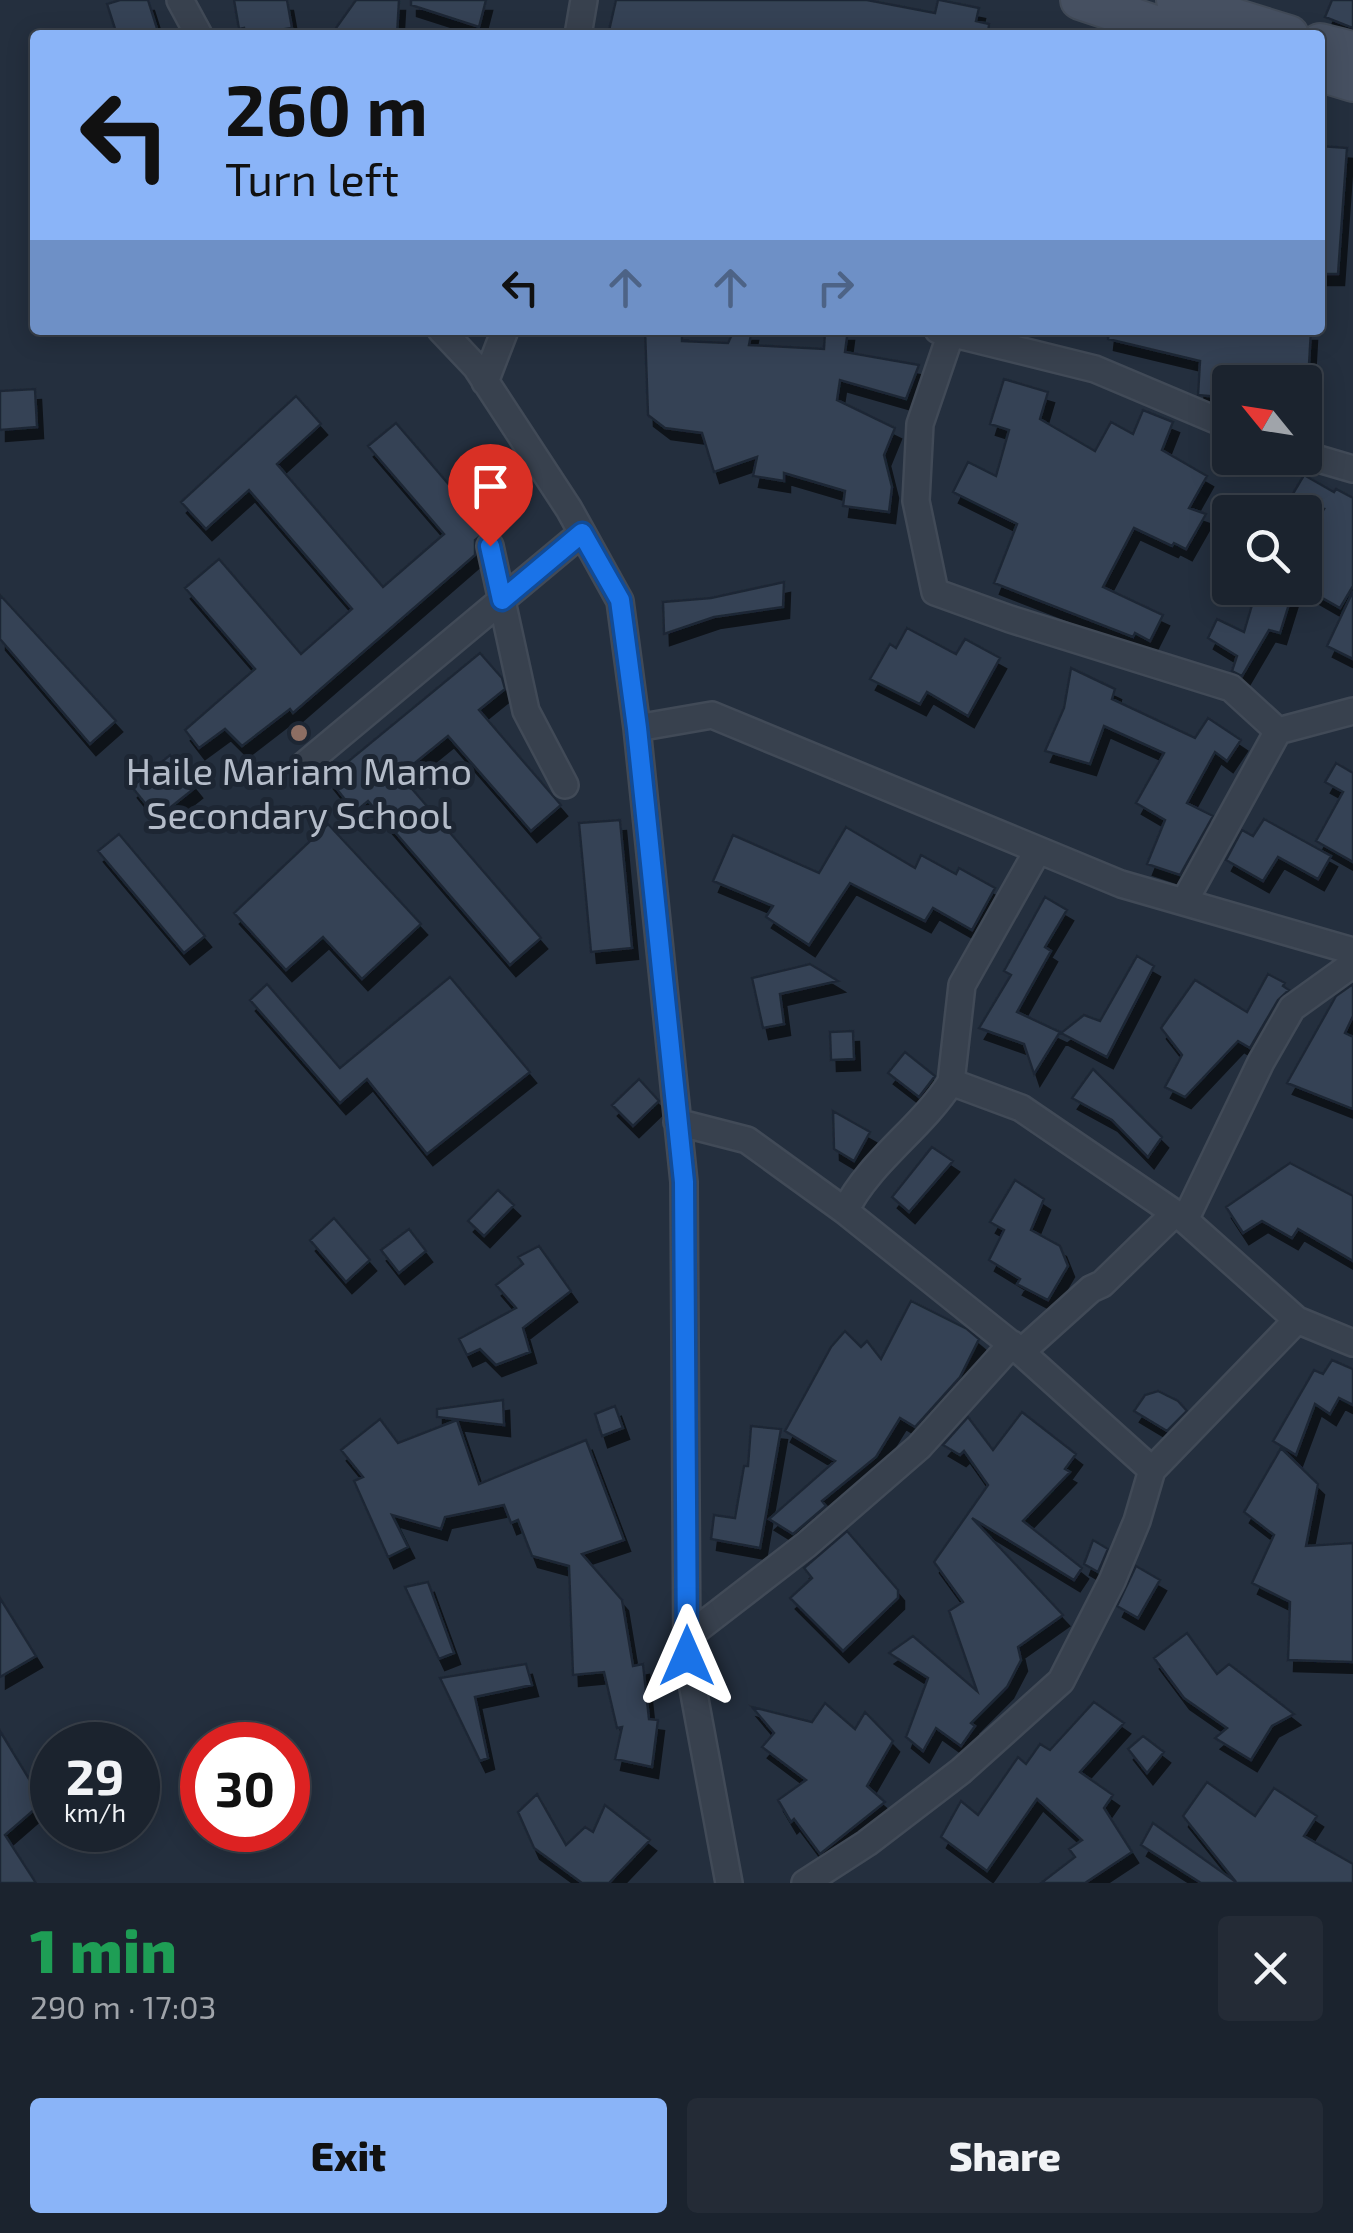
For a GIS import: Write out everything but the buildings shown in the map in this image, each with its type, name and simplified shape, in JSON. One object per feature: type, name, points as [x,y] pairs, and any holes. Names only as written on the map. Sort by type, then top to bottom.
[{"type":"street","points":[[180,0],[196,30]]},
{"type":"street","points":[[579,30],[584,0]]},
{"type":"street","points":[[1080,0],[1170,30]]},
{"type":"street","points":[[1176,0],[1273,30]]},
{"type":"street","points":[[1325,44],[1353,51]]},
{"type":"street","points":[[1325,74],[1353,82]]},
{"type":"street","points":[[445,335],[485,382],[620,600],[684,1182],[687,1656],[729,1883]]},
{"type":"street","points":[[485,382],[503,335]]},
{"type":"street","points":[[944,335],[920,424],[916,501],[935,592],[1231,688],[1278,731]]},
{"type":"street","points":[[957,335],[1095,369],[1212,418]]},
{"type":"street","points":[[1322,460],[1353,468]]},
{"type":"street","points":[[303,766],[582,533]]},
{"type":"street","points":[[490,546],[526,711],[565,785]]},
{"type":"street","points":[[1184,902],[1278,731],[1353,711]]},
{"type":"street","points":[[637,728],[712,715],[1121,884],[1353,951]]},
{"type":"street","points":[[845,1211],[856,1190],[934,1108],[951,1082],[962,985],[1038,850]]},
{"type":"street","points":[[686,1637],[806,1545],[919,1447],[1017,1348],[1091,1288],[1102,1284],[1180,1216],[1292,1008],[1353,964]]},
{"type":"street","points":[[951,1082],[1021,1108],[1180,1216],[1298,1320],[1353,1343]]},
{"type":"street","points":[[677,1122],[747,1140],[845,1211],[1017,1348],[1152,1470]]},
{"type":"street","points":[[805,1883],[868,1844],[961,1772],[1061,1681],[1112,1581],[1137,1521],[1152,1470],[1298,1320]]},
{"type":"place","name":"Haile Mariam Mamo Secondary School","points":[[299,733]]},
{"type":"route","points":[[490,546],[502,600],[582,533],[620,600],[684,1182],[687,1656]]}]
